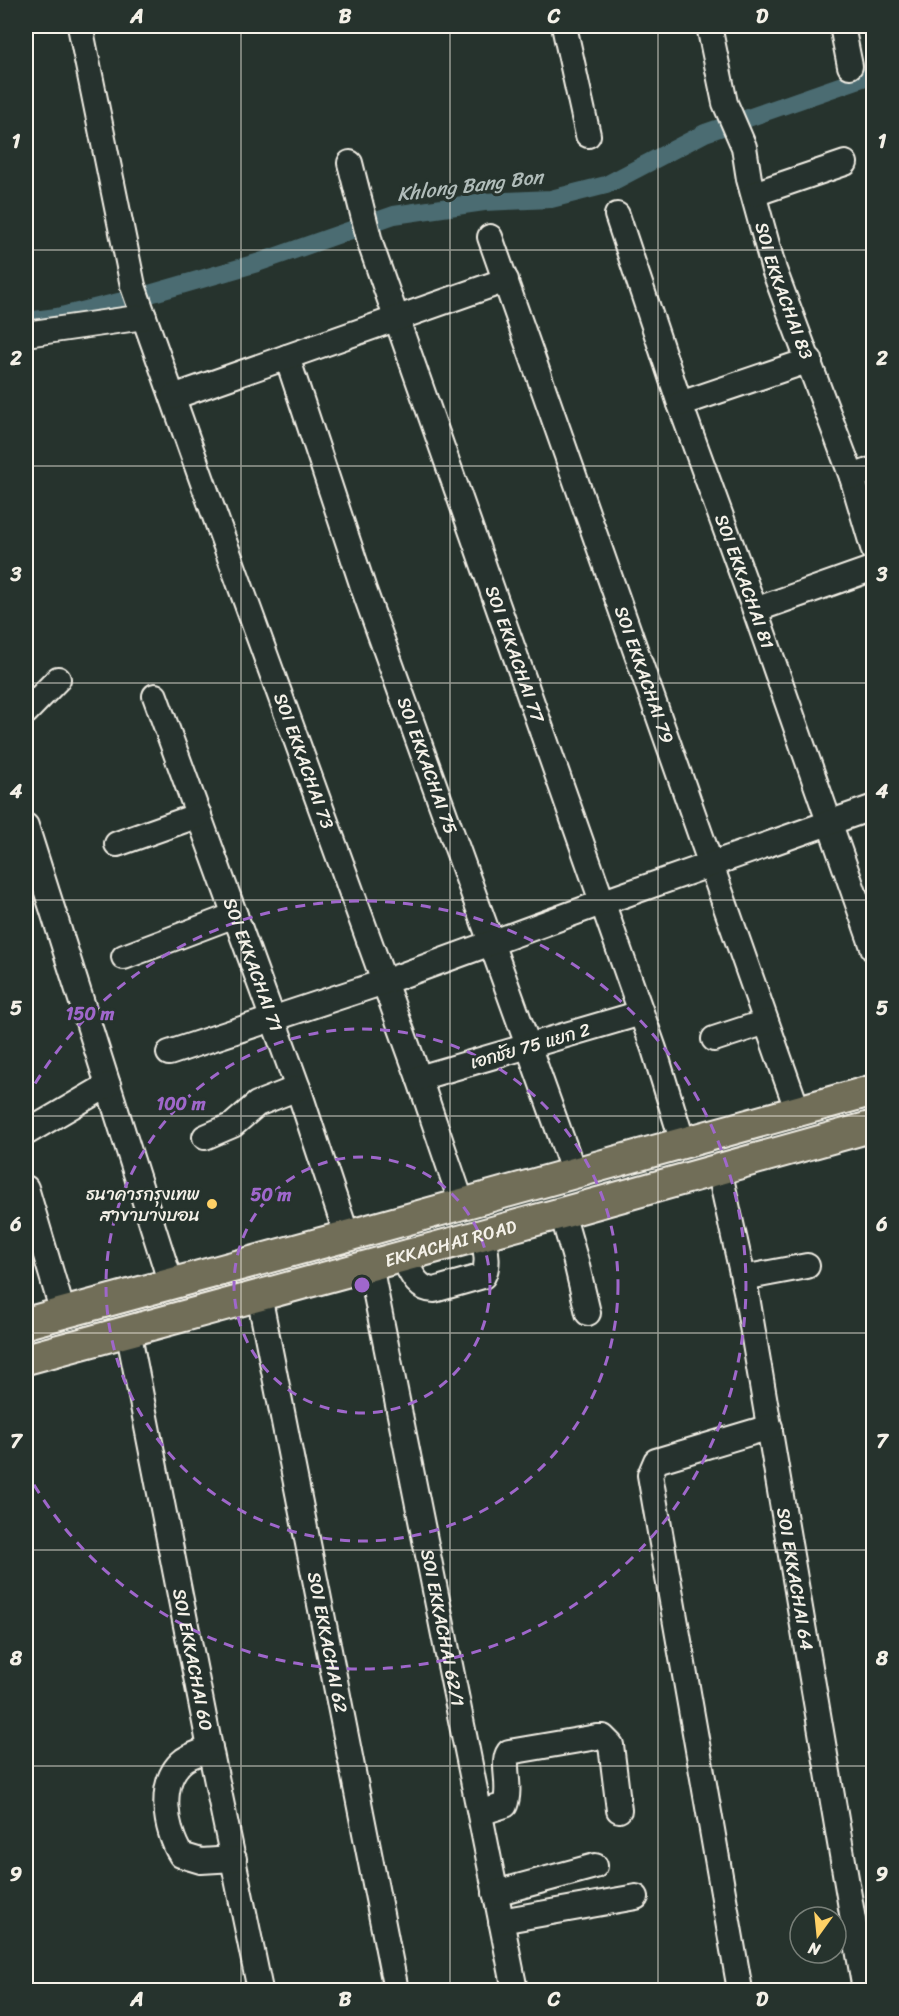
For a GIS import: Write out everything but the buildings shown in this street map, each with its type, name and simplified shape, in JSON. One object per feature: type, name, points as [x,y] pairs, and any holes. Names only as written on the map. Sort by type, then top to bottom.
[{"type":"main road","name":"EKKACHAI ROAD","points":[[26,1323],[873,1090]]},
{"type":"main road","name":"EKKACHAI ROAD","points":[[26,1359],[873,1126]]},
{"type":"main road","points":[[638,1156],[647,1189]]},
{"type":"street","name":"SOI EKKACHAI 73","points":[[80,26],[133,286],[207,497],[419,1078],[462,1204]]},
{"type":"street","points":[[564,26],[588,135]]},
{"type":"street","name":"SOI EKKACHAI 83","points":[[709,26],[725,103],[744,147],[749,179],[774,270],[810,360],[862,473],[873,551]]},
{"type":"street","points":[[842,26],[850,66]]},
{"type":"street","name":"SOI EKKACHAI 77","points":[[350,163],[371,246],[641,1013],[683,1143]]},
{"type":"street","points":[[754,194],[845,163]]},
{"type":"street","name":"SOI EKKACHAI 81","points":[[617,215],[680,404],[755,610],[873,950]]},
{"type":"street","name":"SOI EKKACHAI 79","points":[[490,237],[798,1112]]},
{"type":"street","points":[[173,397],[506,280]]},
{"type":"street","points":[[26,334],[144,317]]},
{"type":"street","name":"SOI EKKACHAI 75","points":[[287,357],[364,590],[574,1173]]},
{"type":"street","points":[[680,404],[810,360]]},
{"type":"street","points":[[755,610],[873,568]]},
{"type":"street","points":[[26,712],[58,679]]},
{"type":"street","name":"SOI EKKACHAI 71","points":[[155,696],[298,1088],[347,1236]]},
{"type":"street","points":[[169,1053],[384,982],[873,807]]},
{"type":"street","points":[[117,844],[199,815]]},
{"type":"street","points":[[26,826],[32,872],[108,1084],[171,1284]]},
{"type":"street","points":[[124,957],[236,915]]},
{"type":"street","name":"เอกชัย 75 แยก 2","points":[[419,1078],[641,1013]]},
{"type":"street","points":[[714,1039],[766,1022]]},
{"type":"street","points":[[26,1133],[108,1084]]},
{"type":"street","points":[[205,1137],[233,1125],[257,1104],[298,1088]]},
{"type":"street","name":"SOI EKKACHAI 64","points":[[720,1169],[743,1278],[770,1427],[865,1990]]},
{"type":"street","points":[[26,1188],[63,1313]]},
{"type":"street","points":[[562,1213],[588,1312]]},
{"type":"street","points":[[402,1256],[420,1287],[434,1290],[483,1276],[487,1263],[483,1234]]},
{"type":"street","name":"SOI EKKACHAI 62/1","points":[[370,1265],[515,1990]]},
{"type":"street","points":[[743,1278],[807,1266]]},
{"type":"street","name":"SOI EKKACHAI 62","points":[[259,1295],[396,1990]]},
{"type":"street","name":"SOI EKKACHAI 60","points":[[128,1330],[260,1990]]},
{"type":"street","points":[[740,1990],[650,1476],[656,1461],[770,1427]]},
{"type":"street","points":[[480,1813],[505,1805],[509,1796],[505,1761],[509,1752],[597,1737],[603,1737],[611,1745],[620,1810]]},
{"type":"street","points":[[210,1749],[184,1760],[173,1773],[166,1793],[172,1841],[181,1855],[201,1861],[234,1860]]},
{"type":"street","points":[[495,1893],[595,1866]]},
{"type":"street","points":[[501,1921],[636,1897]]},
{"type":"waterway","name":"Khlong Bang Bon","points":[[26,321],[57,317],[139,297],[257,263],[394,215],[484,202],[551,199],[606,185],[705,133],[874,74]]},
{"type":"place","name":"ธนาคารกรุงเทพ สาขาบางบอน","points":[[212,1204]]}]
